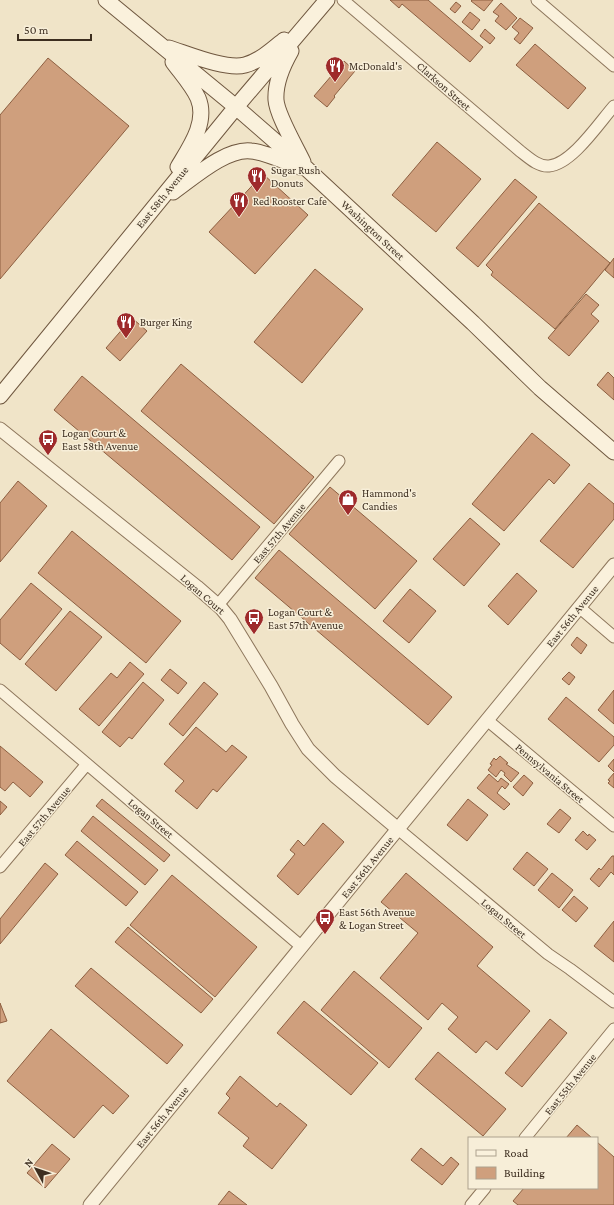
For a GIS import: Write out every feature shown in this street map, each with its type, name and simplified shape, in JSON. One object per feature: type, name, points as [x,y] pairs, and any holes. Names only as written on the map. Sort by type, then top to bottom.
[{"type":"main road","name":"Washington Street","points":[[106,0],[236,107],[307,169],[463,313],[540,388],[614,452]]},
{"type":"main road","name":"East 58th Avenue","points":[[0,396],[236,107],[327,0]]},
{"type":"main road","points":[[162,46],[226,65],[246,65],[257,60],[310,19]]},
{"type":"main road","points":[[307,169],[279,113],[276,102],[276,89],[283,66],[310,19]]},
{"type":"main road","points":[[158,203],[194,139],[200,124],[201,113],[198,98],[162,46]]},
{"type":"main road","points":[[158,203],[221,158],[234,152],[251,151],[307,169]]},
{"type":"street","name":"Clarkson Street","points":[[343,0],[525,155],[537,163],[549,166],[565,161],[574,153],[614,106]]},
{"type":"street","points":[[537,0],[614,66]]},
{"type":"street","name":"Logan Court","points":[[0,430],[218,605],[230,619],[244,640],[308,749],[335,776],[398,829]]},
{"type":"street","name":"East 57th Avenue","points":[[218,605],[339,461]]},
{"type":"street","name":"East 56th Avenue","points":[[90,1205],[614,565]]},
{"type":"street","points":[[579,607],[614,637]]},
{"type":"street","name":"Logan Street","points":[[0,690],[302,947]]},
{"type":"street","name":"Pennsylvania Street","points":[[487,720],[614,826]]},
{"type":"street","name":"East 57th Avenue","points":[[0,867],[87,764]]},
{"type":"street","name":"Logan Street","points":[[398,829],[548,954],[614,1002]]},
{"type":"street","name":"East 55th Avenue","points":[[526,1137],[614,1029]]},
{"type":"street","points":[[471,1205],[483,1189]]},
{"type":"building","points":[[390,0],[428,0],[483,47],[470,62],[402,4],[399,8]]},
{"type":"building","points":[[493,0],[484,11],[471,1]]},
{"type":"building","points":[[456,2],[461,6],[455,13],[450,9]]},
{"type":"building","points":[[501,3],[517,18],[506,30],[495,21],[499,16],[493,12]]},
{"type":"building","points":[[470,12],[480,20],[472,30],[462,22]]},
{"type":"building","points":[[520,18],[533,28],[520,44],[514,39],[519,33],[512,27]]},
{"type":"building","points":[[485,29],[495,38],[490,44],[480,36]]},
{"type":"building","points":[[535,44],[586,88],[568,109],[516,65]]},
{"type":"building","points":[[48,58],[129,126],[0,279],[0,115]]},
{"type":"building","name":"McDonald's","points":[[344,61],[355,71],[334,96],[335,97],[327,107],[314,96]]},
{"type":"building","points":[[437,142],[481,179],[436,232],[392,195]]},
{"type":"building","points":[[263,174],[308,215],[255,274],[209,232]]},
{"type":"building","points":[[515,179],[537,197],[478,267],[456,248]]},
{"type":"building","points":[[539,203],[610,263],[555,329],[491,275],[493,272],[486,265]]},
{"type":"building","points":[[614,258],[614,278],[605,270]]},
{"type":"building","points":[[315,269],[363,309],[302,383],[254,342]]},
{"type":"building","points":[[586,294],[599,305],[591,314],[599,321],[569,356],[548,338]]},
{"type":"building","name":"Burger King","points":[[132,318],[147,331],[120,361],[106,348]]},
{"type":"building","points":[[181,364],[314,477],[274,524],[141,411]]},
{"type":"building","points":[[608,372],[614,378],[614,400],[597,385]]},
{"type":"building","points":[[82,376],[260,527],[232,560],[54,410]]},
{"type":"building","points":[[532,433],[570,465],[554,484],[549,479],[504,531],[472,504]]},
{"type":"building","points":[[18,481],[47,506],[0,562],[0,503]]},
{"type":"building","points":[[589,483],[614,504],[614,519],[573,568],[540,541]]},
{"type":"building","points":[[330,487],[417,561],[375,609],[289,534]]},
{"type":"building","points":[[470,518],[500,544],[464,586],[433,559]]},
{"type":"building","points":[[72,531],[181,621],[146,663],[38,573]]},
{"type":"building","points":[[279,550],[452,697],[428,725],[255,578]]},
{"type":"building","points":[[517,573],[537,591],[508,625],[488,606]]},
{"type":"building","points":[[31,583],[62,609],[20,660],[0,643],[0,620]]},
{"type":"building","points":[[410,589],[436,611],[409,643],[383,621]]},
{"type":"building","points":[[70,611],[102,637],[56,691],[25,664]]},
{"type":"building","points":[[577,637],[587,645],[581,654],[571,645]]},
{"type":"building","points":[[130,662],[144,674],[99,726],[79,709],[111,673],[117,678]]},
{"type":"building","points":[[170,669],[187,683],[178,694],[161,680]]},
{"type":"building","points":[[569,672],[575,677],[569,685],[562,679]]},
{"type":"building","points":[[143,682],[164,700],[132,739],[129,737],[120,747],[102,732]]},
{"type":"building","points":[[204,682],[218,694],[183,736],[169,724]]},
{"type":"building","points":[[614,690],[614,724],[598,710]]},
{"type":"building","points":[[566,697],[614,737],[614,745],[599,762],[548,719]]},
{"type":"building","points":[[196,727],[226,752],[232,745],[247,757],[217,792],[213,789],[197,809],[175,791],[184,781],[164,764]]},
{"type":"building","points":[[0,746],[43,782],[30,797],[13,782],[5,791],[0,787]]},
{"type":"building","points":[[500,756],[508,763],[506,764],[519,773],[511,782],[501,770],[496,777],[488,770],[492,765],[490,764],[494,758],[496,760]]},
{"type":"building","points":[[614,759],[614,772],[608,766]]},
{"type":"building","points":[[614,773],[614,788],[608,783],[610,781],[608,780]]},
{"type":"building","points":[[489,774],[498,782],[501,778],[509,784],[505,789],[502,786],[497,793],[510,804],[504,810],[477,788]]},
{"type":"building","points":[[524,775],[533,783],[523,796],[513,787]]},
{"type":"building","points":[[102,799],[170,855],[164,862],[96,806]]},
{"type":"building","points":[[468,799],[488,815],[467,841],[447,825]]},
{"type":"building","points":[[0,801],[7,807],[0,815]]},
{"type":"building","points":[[560,809],[571,818],[559,833],[547,824]]},
{"type":"building","points":[[93,816],[158,870],[145,885],[81,831]]},
{"type":"building","points":[[323,823],[344,842],[298,895],[277,876],[295,854],[290,850],[298,840],[304,846]]},
{"type":"building","points":[[583,831],[588,836],[589,834],[596,840],[587,850],[575,840]]},
{"type":"building","points":[[77,841],[138,892],[126,906],[65,855]]},
{"type":"building","points":[[527,852],[548,869],[534,886],[513,869]]},
{"type":"building","points":[[612,856],[614,856],[614,875],[611,872],[599,887],[590,879],[599,868],[601,870]]},
{"type":"building","points":[[45,863],[58,874],[0,944],[0,919]]},
{"type":"building","points":[[406,873],[493,947],[477,966],[530,1011],[497,1050],[486,1041],[476,1053],[448,1029],[458,1017],[442,1003],[428,1020],[380,978],[418,933],[381,902]]},
{"type":"building","points":[[552,873],[573,890],[559,908],[538,890]]},
{"type":"building","points":[[172,875],[257,947],[215,997],[130,925]]},
{"type":"building","points":[[574,896],[588,908],[576,922],[562,910]]},
{"type":"building","points":[[614,921],[614,962],[594,946]]},
{"type":"building","points":[[128,927],[213,999],[201,1013],[115,942]]},
{"type":"building","points":[[91,968],[183,1045],[167,1064],[75,986]]},
{"type":"building","points":[[354,971],[422,1028],[389,1068],[321,1010]]},
{"type":"building","points":[[304,1001],[378,1063],[351,1095],[277,1033]]},
{"type":"building","points":[[0,1003],[7,1021],[0,1023]]},
{"type":"building","points":[[550,1019],[567,1033],[522,1087],[505,1073]]},
{"type":"building","points":[[51,1029],[129,1096],[113,1114],[103,1105],[74,1138],[7,1081]]},
{"type":"building","points":[[438,1052],[506,1109],[483,1136],[415,1079]]},
{"type":"building","points":[[240,1076],[277,1107],[280,1103],[307,1125],[272,1169],[243,1146],[249,1138],[218,1113],[230,1098],[226,1094]]},
{"type":"building","points":[[577,1125],[591,1137],[567,1137]]},
{"type":"building","points":[[598,1143],[614,1157],[614,1205],[518,1205],[513,1201],[523,1189],[598,1189]]},
{"type":"building","points":[[52,1144],[70,1159],[45,1188],[27,1173]]},
{"type":"building","points":[[421,1148],[443,1166],[451,1157],[459,1164],[442,1185],[411,1160]]},
{"type":"building","points":[[229,1191],[247,1205],[218,1205]]},
{"type":"place","name":"McDonald's","points":[[335,83]]},
{"type":"place","name":"Sugar Rush Donuts","points":[[257,193]]},
{"type":"place","name":"Red Rooster Cafe","points":[[239,218]]},
{"type":"place","name":"Burger King","points":[[126,339]]},
{"type":"place","name":"Logan Court & East 58th Avenue","points":[[48,456]]},
{"type":"place","name":"Hammond's Candies","points":[[348,516]]},
{"type":"place","name":"Logan Court & East 57th Avenue","points":[[254,635]]},
{"type":"place","name":"East 56th Avenue & Logan Street","points":[[325,935]]}]
